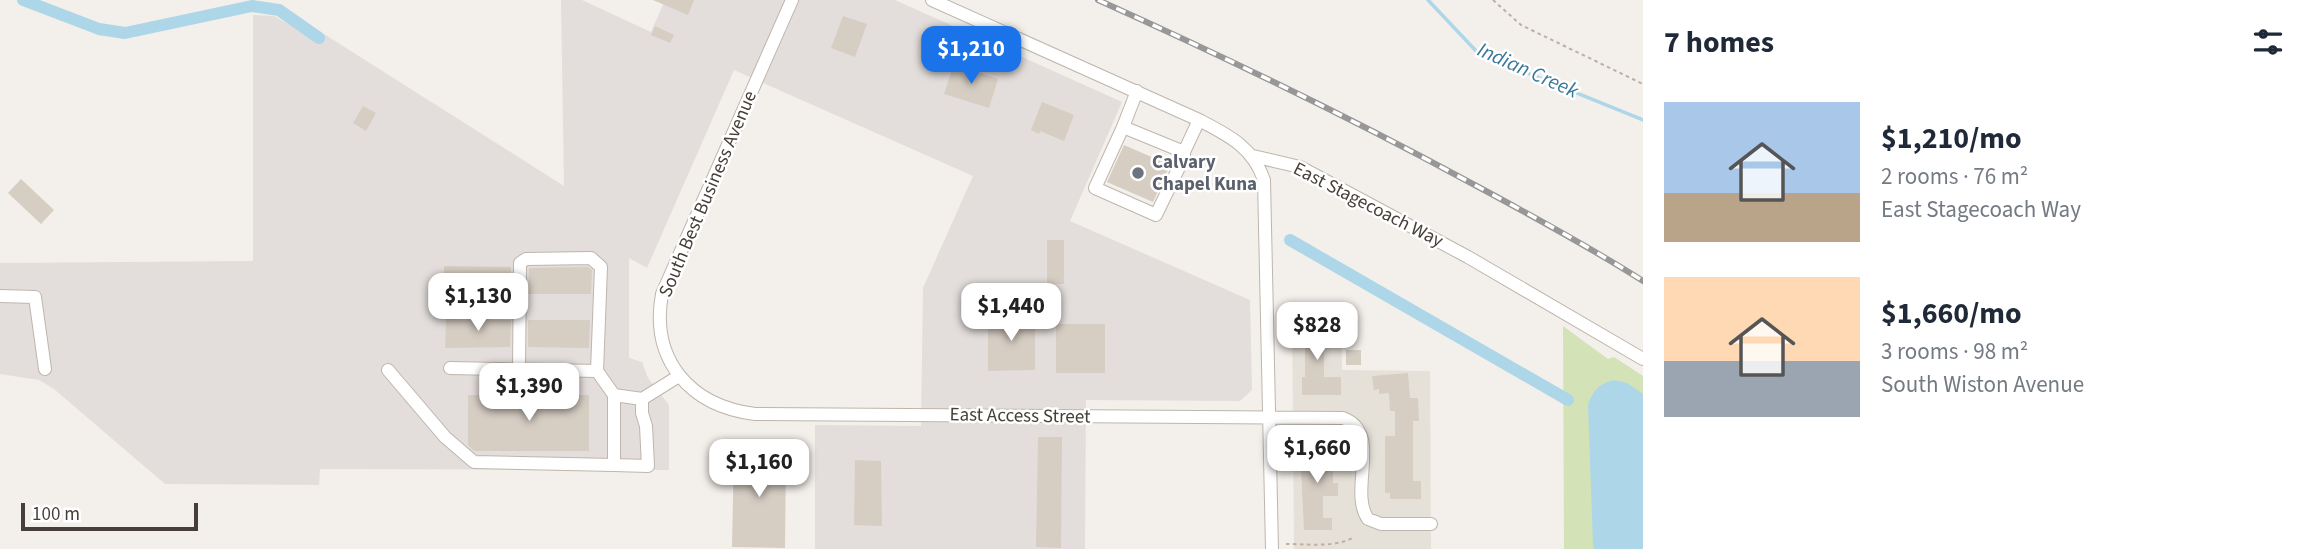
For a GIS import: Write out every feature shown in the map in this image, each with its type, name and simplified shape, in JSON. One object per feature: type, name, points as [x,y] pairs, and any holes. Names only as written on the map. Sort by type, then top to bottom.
[{"type":"street","name":"South Best Business Avenue","points":[[689,387],[671,364],[661,337],[662,294],[792,0]]},
{"type":"street","name":"East Stagecoach Way","points":[[932,0],[1199,120],[1230,136],[1253,156],[1300,167],[1468,257],[1643,359]]},
{"type":"street","points":[[1137,91],[1095,188],[1156,215],[1199,120]]},
{"type":"street","points":[[1123,127],[1184,152]]},
{"type":"street","points":[[1253,156],[1264,180],[1268,419],[1278,547]]},
{"type":"street","points":[[519,369],[520,263],[526,260],[591,258],[601,267],[597,371],[614,395],[614,465]]},
{"type":"street","points":[[0,296],[35,297],[45,369]]},
{"type":"street","points":[[450,368],[597,371]]},
{"type":"street","points":[[388,370],[445,437],[474,462],[648,466],[642,398]]},
{"type":"street","points":[[614,395],[642,398],[680,376]]},
{"type":"street","name":"East Access Street","points":[[689,387],[731,411],[755,414],[1343,418],[1356,425],[1362,437],[1363,508],[1368,519],[1381,524],[1431,524]]},
{"type":"path","points":[[1493,0],[1521,25],[1643,84]]},
{"type":"path","points":[[1278,547],[1331,543],[1354,537]]},
{"type":"shaded area","points":[[561,0],[582,0],[651,32],[665,0],[895,0],[1122,102],[1070,221],[1250,300],[1252,390],[1240,401],[1086,400],[1085,549],[815,549],[815,425],[921,426],[923,288],[973,176],[734,70],[647,268],[629,258],[629,358],[642,362],[648,378],[669,405],[669,470],[320,469],[319,485],[165,484],[54,389],[39,380],[0,374],[0,263],[253,261],[253,15],[274,16],[315,39],[316,29],[564,186]]},
{"type":"shaded area","points":[[1341,303],[1342,370],[1430,371],[1431,549],[1294,549],[1292,304]]},
{"type":"green space","points":[[1563,326],[1608,359],[1614,357],[1643,376],[1643,549],[1564,549]]},
{"type":"water","points":[[1614,380],[1627,383],[1643,394],[1643,549],[1594,549],[1593,545],[1588,405],[1597,388]]},
{"type":"building","points":[[653,0],[694,0],[688,15]]},
{"type":"building","points":[[843,16],[867,24],[855,57],[831,48]]},
{"type":"building","points":[[655,26],[674,35],[670,43],[651,35]]},
{"type":"building","points":[[954,64],[998,79],[989,108],[944,94]]},
{"type":"building","points":[[1042,102],[1074,115],[1064,141],[1031,130]]},
{"type":"building","points":[[363,106],[376,113],[366,131],[353,123]]},
{"type":"building","name":"Calvary Chapel Kuna","points":[[1124,145],[1170,165],[1153,202],[1107,182]]},
{"type":"building","points":[[21,179],[54,210],[41,224],[8,193]]},
{"type":"building","points":[[1047,240],[1064,240],[1064,284],[1047,284]]},
{"type":"building","points":[[444,266],[511,267],[511,294],[444,294]]},
{"type":"building","points":[[588,267],[592,270],[591,294],[528,294],[529,268]]},
{"type":"building","points":[[988,316],[1035,316],[1035,370],[988,371]]},
{"type":"building","points":[[1305,318],[1324,318],[1324,377],[1341,377],[1341,395],[1302,395],[1302,377],[1305,377]]},
{"type":"building","points":[[446,319],[511,320],[510,347],[445,348]]},
{"type":"building","points":[[528,320],[590,320],[589,348],[528,347]]},
{"type":"building","points":[[1056,324],[1105,324],[1105,373],[1056,373]]},
{"type":"building","points":[[1346,350],[1361,350],[1361,365],[1346,365]]},
{"type":"building","points":[[1408,373],[1410,398],[1418,398],[1419,421],[1413,421],[1413,481],[1421,481],[1421,499],[1390,499],[1390,493],[1385,493],[1385,436],[1395,436],[1395,411],[1390,411],[1389,393],[1379,394],[1379,389],[1374,390],[1372,376]]},
{"type":"building","points":[[468,395],[589,395],[589,451],[474,451],[468,445]]},
{"type":"building","points":[[1038,437],[1062,437],[1061,548],[1036,547]]},
{"type":"building","points":[[1300,447],[1326,447],[1327,450],[1337,450],[1337,463],[1333,463],[1333,483],[1338,483],[1338,496],[1323,496],[1323,518],[1332,518],[1332,530],[1304,530]]},
{"type":"building","points":[[734,450],[786,451],[785,548],[732,547]]},
{"type":"building","points":[[855,460],[881,461],[882,526],[854,525]]},
{"type":"waterway","points":[[23,0],[99,29],[125,33],[252,6],[279,10],[319,38]]},
{"type":"waterway","name":"Indian Creek","points":[[1428,0],[1478,53],[1643,120]]},
{"type":"waterway","points":[[1290,240],[1568,400]]},
{"type":"railway","points":[[1098,0],[1379,135],[1536,218],[1643,281]]},
{"type":"place","name":"Calvary Chapel Kuna","points":[[1138,173]]}]
